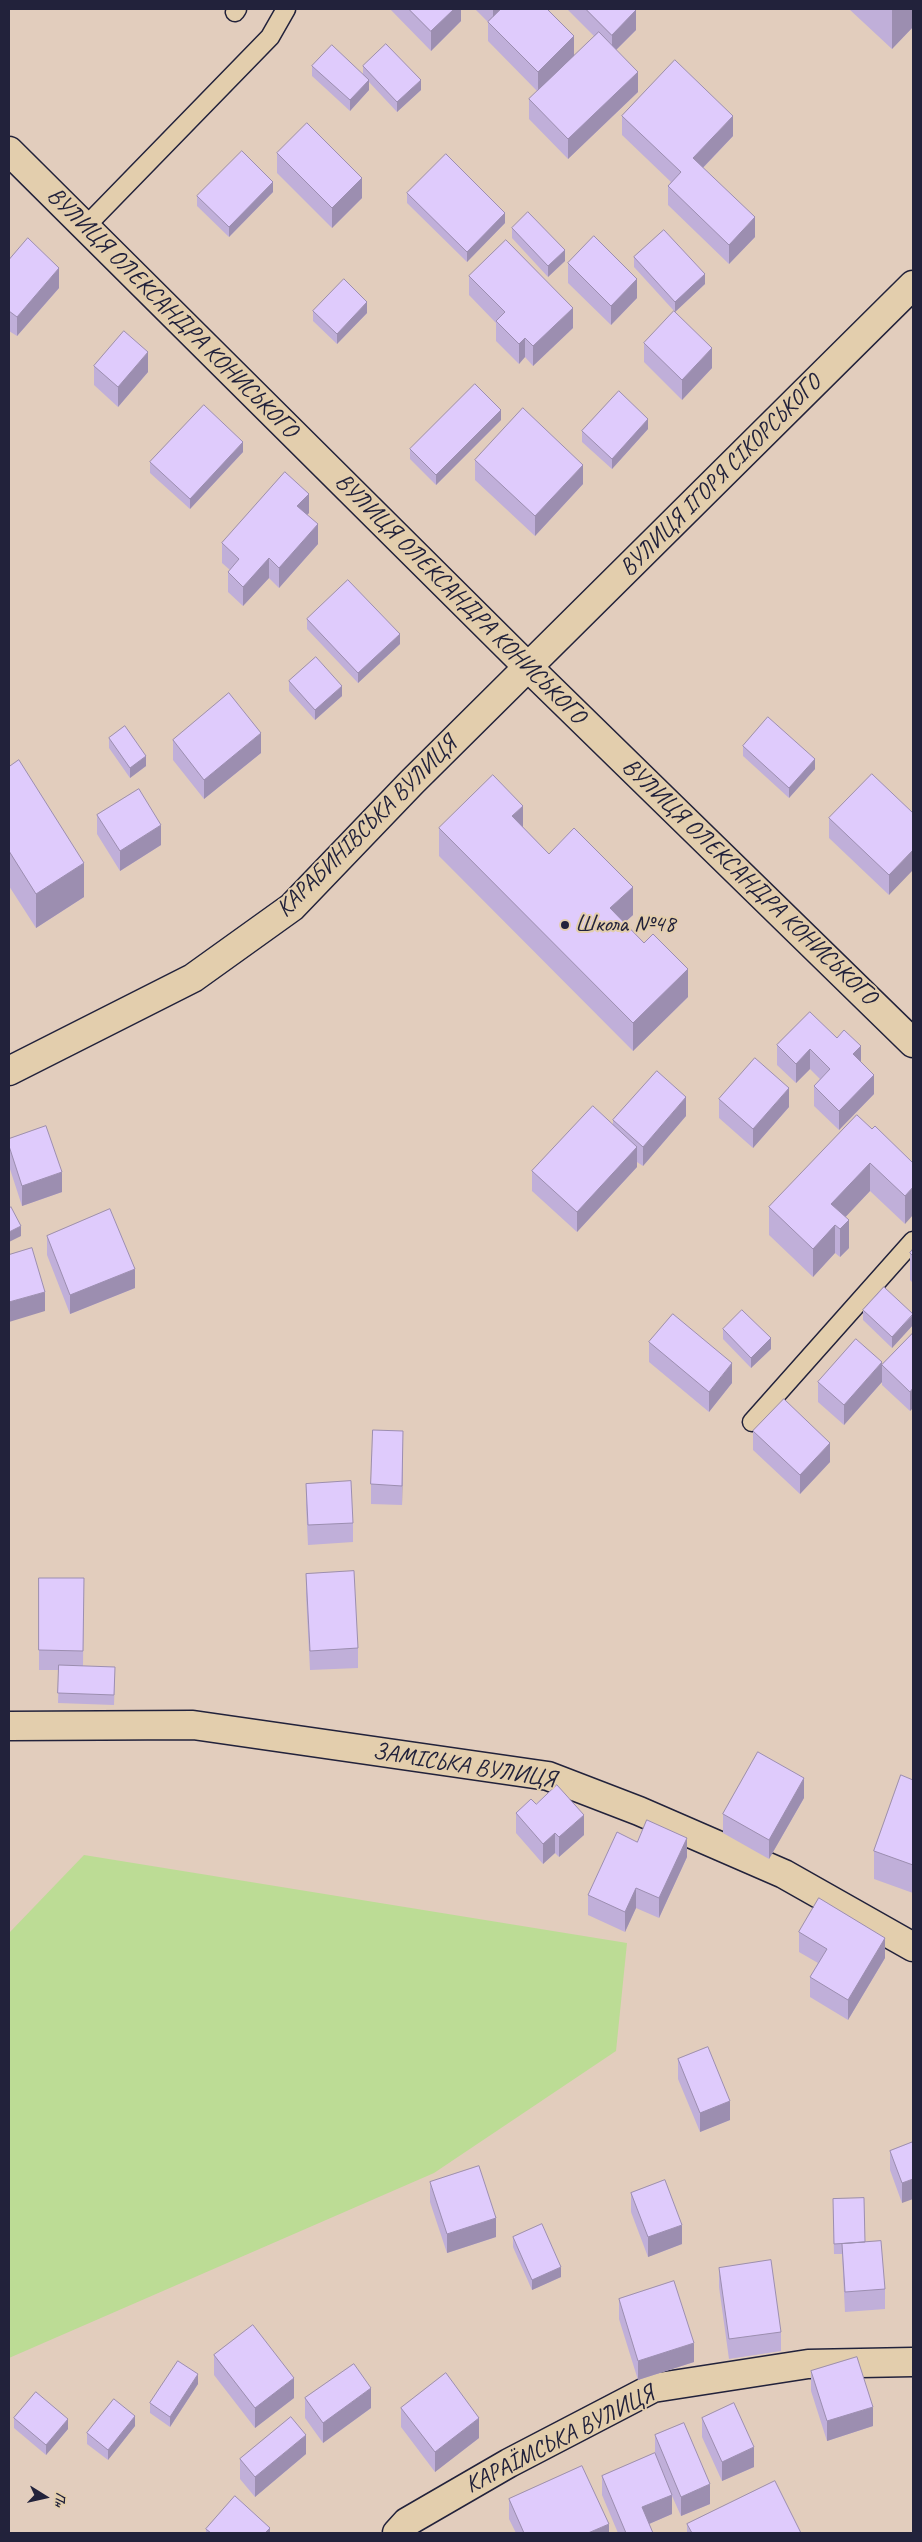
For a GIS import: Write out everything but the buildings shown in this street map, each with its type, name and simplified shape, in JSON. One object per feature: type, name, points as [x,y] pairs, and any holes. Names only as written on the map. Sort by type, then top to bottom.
[{"type":"street","name":"ВУЛИЦЯ ОЛЕКСАНДРА КОНИСЬКОГО","points":[[9,151],[529,668],[913,1043]]},
{"type":"street","name":"ВУЛИЦЯ ІГОРЯ СІКОРСЬКОГО","points":[[529,668],[913,285]]},
{"type":"street","name":"КАРАБИНІВСЬКА ВУЛИЦЯ","points":[[9,1071],[193,978],[292,907],[412,782],[529,668]]},
{"type":"street","name":"ЗАМІСЬКА ВУЛИЦЯ","points":[[9,1726],[193,1725],[548,1776],[639,1811],[784,1874],[913,1947]]},
{"type":"street","name":"КАРАЇМСЬКА ВУЛИЦЯ","points":[[397,2533],[407,2522],[509,2463],[653,2388],[808,2364],[913,2362]]},
{"type":"lane","points":[[86,226],[270,37],[286,9]]},
{"type":"lane","points":[[752,1422],[913,1241]]},
{"type":"green space","points":[[84,1855],[627,1943],[616,2051],[434,2173],[9,2358],[9,1933]]},
{"type":"place","name":"Школа №48","points":[[565,925]]}]
